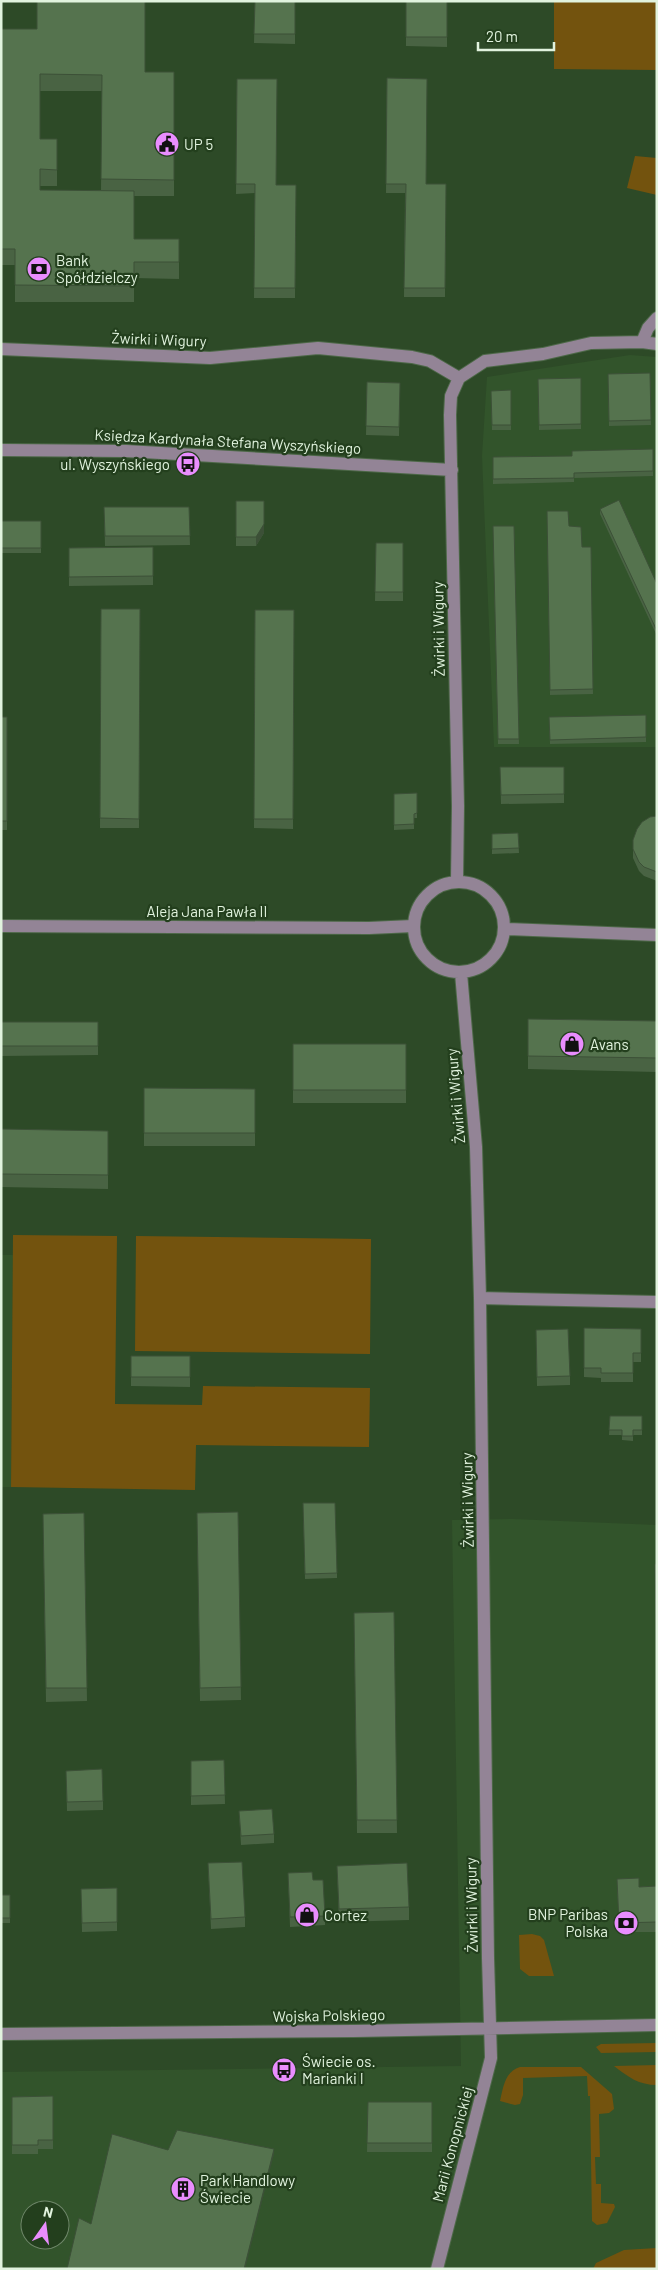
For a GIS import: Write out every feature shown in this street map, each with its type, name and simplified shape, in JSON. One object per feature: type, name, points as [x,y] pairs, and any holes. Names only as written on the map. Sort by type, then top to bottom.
[{"type":"street","points":[[642,342],[648,328],[657,318]]},
{"type":"street","points":[[459,378],[485,361],[543,354],[591,344],[642,342],[657,344]]},
{"type":"street","name":"Żwirki i Wigury","points":[[1,349],[210,358],[318,348],[412,357],[430,361],[459,378],[451,396],[458,806],[457,881]]},
{"type":"street","name":"Księdza Kardynała Stefana Wyszyńskiego","points":[[1,450],[126,450],[452,470]]},
{"type":"street","points":[[457,881],[472,883],[496,900],[503,914],[505,929],[501,946],[491,959],[472,971],[461,973],[440,968],[422,954],[416,941],[413,926],[415,913],[426,896],[443,884],[457,881]]},
{"type":"street","name":"Aleja Jana Pawła II","points":[[1,926],[369,928],[413,926]]},
{"type":"street","points":[[505,929],[657,935]]},
{"type":"street","name":"Żwirki i Wigury","points":[[461,973],[476,1148],[480,1298],[488,1958],[491,2027]]},
{"type":"street","points":[[480,1298],[657,1302]]},
{"type":"street","name":"Wojska Polskiego","points":[[1,2034],[123,2034],[657,2024]]},
{"type":"street","name":"Marii Konopnickiej","points":[[437,2269],[492,2058],[491,2027]]},
{"type":"shaded area","points":[[554,1],[657,1],[657,70],[554,69]]},
{"type":"shaded area","points":[[635,156],[657,158],[657,195],[627,188]]},
{"type":"shaded area","points":[[630,355],[657,357],[657,747],[494,747],[482,456],[487,377]]},
{"type":"shaded area","points":[[13,1235],[117,1236],[115,1404],[202,1405],[203,1386],[370,1388],[369,1447],[196,1445],[195,1490],[11,1487]]},
{"type":"shaded area","points":[[136,1236],[371,1239],[370,1354],[135,1351]]},
{"type":"shaded area","points":[[1,1255],[13,1255],[11,1487],[1,1487]]},
{"type":"shaded area","points":[[513,1519],[657,1525],[657,2269],[1,2269],[1,2072],[461,2066],[452,1520]]},
{"type":"shaded area","points":[[532,1934],[540,1936],[544,1940],[554,1976],[529,1976],[520,1969],[519,1935]]},
{"type":"shaded area","points":[[657,2043],[657,2052],[601,2053],[596,2047],[601,2044]]},
{"type":"shaded area","points":[[657,2065],[657,2085],[645,2084],[634,2080],[614,2066]]},
{"type":"shaded area","points":[[520,2067],[581,2067],[612,2094],[614,2109],[609,2113],[599,2114],[600,2157],[595,2157],[596,2184],[601,2184],[601,2203],[614,2204],[615,2207],[607,2223],[597,2225],[592,2221],[590,2096],[588,2096],[587,2076],[523,2078],[523,2095],[520,2104],[515,2105],[500,2101],[508,2076]]},
{"type":"shaded area","points":[[657,2248],[657,2269],[593,2269],[596,2263],[624,2250]]},
{"type":"building","points":[[37,1],[145,1],[145,72],[174,72],[174,180],[101,179],[102,75],[40,74],[40,139],[57,139],[57,170],[40,169],[40,190],[134,191],[134,239],[179,239],[179,262],[134,262],[134,286],[15,285],[15,249],[1,249],[1,29],[37,29]]},
{"type":"building","points":[[255,1],[295,1],[295,34],[254,34]]},
{"type":"building","points":[[406,1],[447,1],[447,37],[406,37]]},
{"type":"building","points":[[387,78],[427,79],[426,184],[446,184],[445,288],[404,288],[406,184],[386,184]]},
{"type":"building","points":[[237,79],[277,79],[276,185],[296,185],[295,288],[254,288],[255,184],[236,184]]},
{"type":"building","points":[[650,373],[651,420],[609,421],[608,374]]},
{"type":"building","points":[[581,378],[581,424],[539,425],[538,379]]},
{"type":"building","points":[[367,382],[400,383],[399,427],[366,426]]},
{"type":"building","points":[[511,390],[511,425],[492,425],[491,391]]},
{"type":"building","points":[[653,449],[653,471],[574,473],[574,478],[493,479],[493,457],[572,456],[572,451]]},
{"type":"building","points":[[619,500],[657,584],[657,631],[600,509]]},
{"type":"building","points":[[236,501],[264,501],[264,524],[256,537],[236,537]]},
{"type":"building","points":[[104,507],[189,507],[190,536],[105,536]]},
{"type":"building","points":[[547,511],[568,511],[569,526],[581,527],[582,547],[591,547],[593,689],[550,690]]},
{"type":"building","points":[[1,521],[41,521],[41,548],[1,548]]},
{"type":"building","points":[[493,526],[514,526],[519,739],[498,739]]},
{"type":"building","points":[[376,543],[403,543],[403,592],[375,592]]},
{"type":"building","points":[[153,547],[153,576],[69,577],[69,548]]},
{"type":"building","points":[[101,609],[140,609],[139,819],[100,818]]},
{"type":"building","points":[[255,610],[294,610],[293,819],[254,819]]},
{"type":"building","points":[[646,715],[646,737],[550,740],[549,717]]},
{"type":"building","points":[[1,717],[7,717],[7,821],[1,821]]},
{"type":"building","points":[[500,767],[564,767],[564,794],[501,795]]},
{"type":"building","points":[[417,793],[417,813],[414,814],[414,824],[394,825],[394,794]]},
{"type":"building","points":[[657,816],[657,872],[644,867],[639,862],[633,849],[633,840],[642,822],[650,817]]},
{"type":"building","points":[[518,833],[519,848],[492,849],[492,834]]},
{"type":"building","points":[[528,1019],[657,1021],[657,1058],[528,1056]]},
{"type":"building","points":[[1,1022],[98,1022],[98,1046],[1,1046]]},
{"type":"building","points":[[293,1044],[406,1044],[406,1090],[293,1090]]},
{"type":"building","points":[[144,1088],[255,1089],[255,1133],[144,1133]]},
{"type":"building","points":[[1,1129],[108,1131],[108,1175],[1,1174]]},
{"type":"building","points":[[584,1328],[641,1329],[641,1353],[633,1353],[633,1373],[601,1373],[601,1368],[584,1368]]},
{"type":"building","points":[[568,1329],[570,1376],[537,1377],[536,1330]]},
{"type":"building","points":[[131,1356],[190,1356],[190,1377],[131,1377]]},
{"type":"building","points":[[610,1416],[642,1416],[642,1430],[633,1430],[633,1436],[622,1436],[622,1430],[609,1430]]},
{"type":"building","points":[[303,1503],[335,1503],[337,1573],[305,1574]]},
{"type":"building","points":[[238,1512],[241,1687],[200,1688],[197,1513]]},
{"type":"building","points":[[84,1513],[87,1688],[46,1688],[43,1514]]},
{"type":"building","points":[[655,1564],[657,1564],[657,1669]]},
{"type":"building","points":[[394,1612],[397,1820],[357,1820],[354,1613]]},
{"type":"building","points":[[224,1760],[225,1795],[191,1796],[191,1761]]},
{"type":"building","points":[[102,1769],[103,1801],[67,1802],[66,1771]]},
{"type":"building","points":[[272,1809],[274,1834],[241,1836],[239,1811]]},
{"type":"building","points":[[242,1862],[245,1917],[211,1919],[208,1863]]},
{"type":"building","points":[[407,1863],[409,1907],[339,1909],[337,1866]]},
{"type":"building","points":[[312,1872],[313,1880],[323,1880],[325,1916],[290,1917],[288,1873]]},
{"type":"building","points":[[639,1878],[639,1887],[657,1886],[657,1922],[619,1923],[617,1879]]},
{"type":"building","points":[[117,1888],[117,1922],[82,1923],[81,1889]]},
{"type":"building","points":[[1,1895],[10,1895],[10,1918],[1,1918]]},
{"type":"building","points":[[53,2096],[53,2140],[38,2140],[38,2145],[12,2145],[12,2097]]},
{"type":"building","points":[[368,2102],[432,2102],[432,2143],[367,2143]]},
{"type":"building","name":"Park Handlowy Świecie","points":[[177,2130],[274,2149],[244,2269],[67,2269],[79,2218],[91,2224],[112,2134],[168,2150]]},
{"type":"place","name":"UP 5","points":[[167,144]]},
{"type":"place","name":"Bank Spółdzielczy","points":[[39,269]]},
{"type":"place","name":"ul. Wyszyńskiego","points":[[188,464]]},
{"type":"place","name":"Avans","points":[[572,1044]]},
{"type":"place","name":"Cortez","points":[[307,1915]]},
{"type":"place","name":"BNP Paribas Polska","points":[[626,1923]]},
{"type":"place","name":"Świecie os. Marianki I","points":[[284,2070]]},
{"type":"place","name":"Park Handlowy Świecie","points":[[183,2189]]}]
